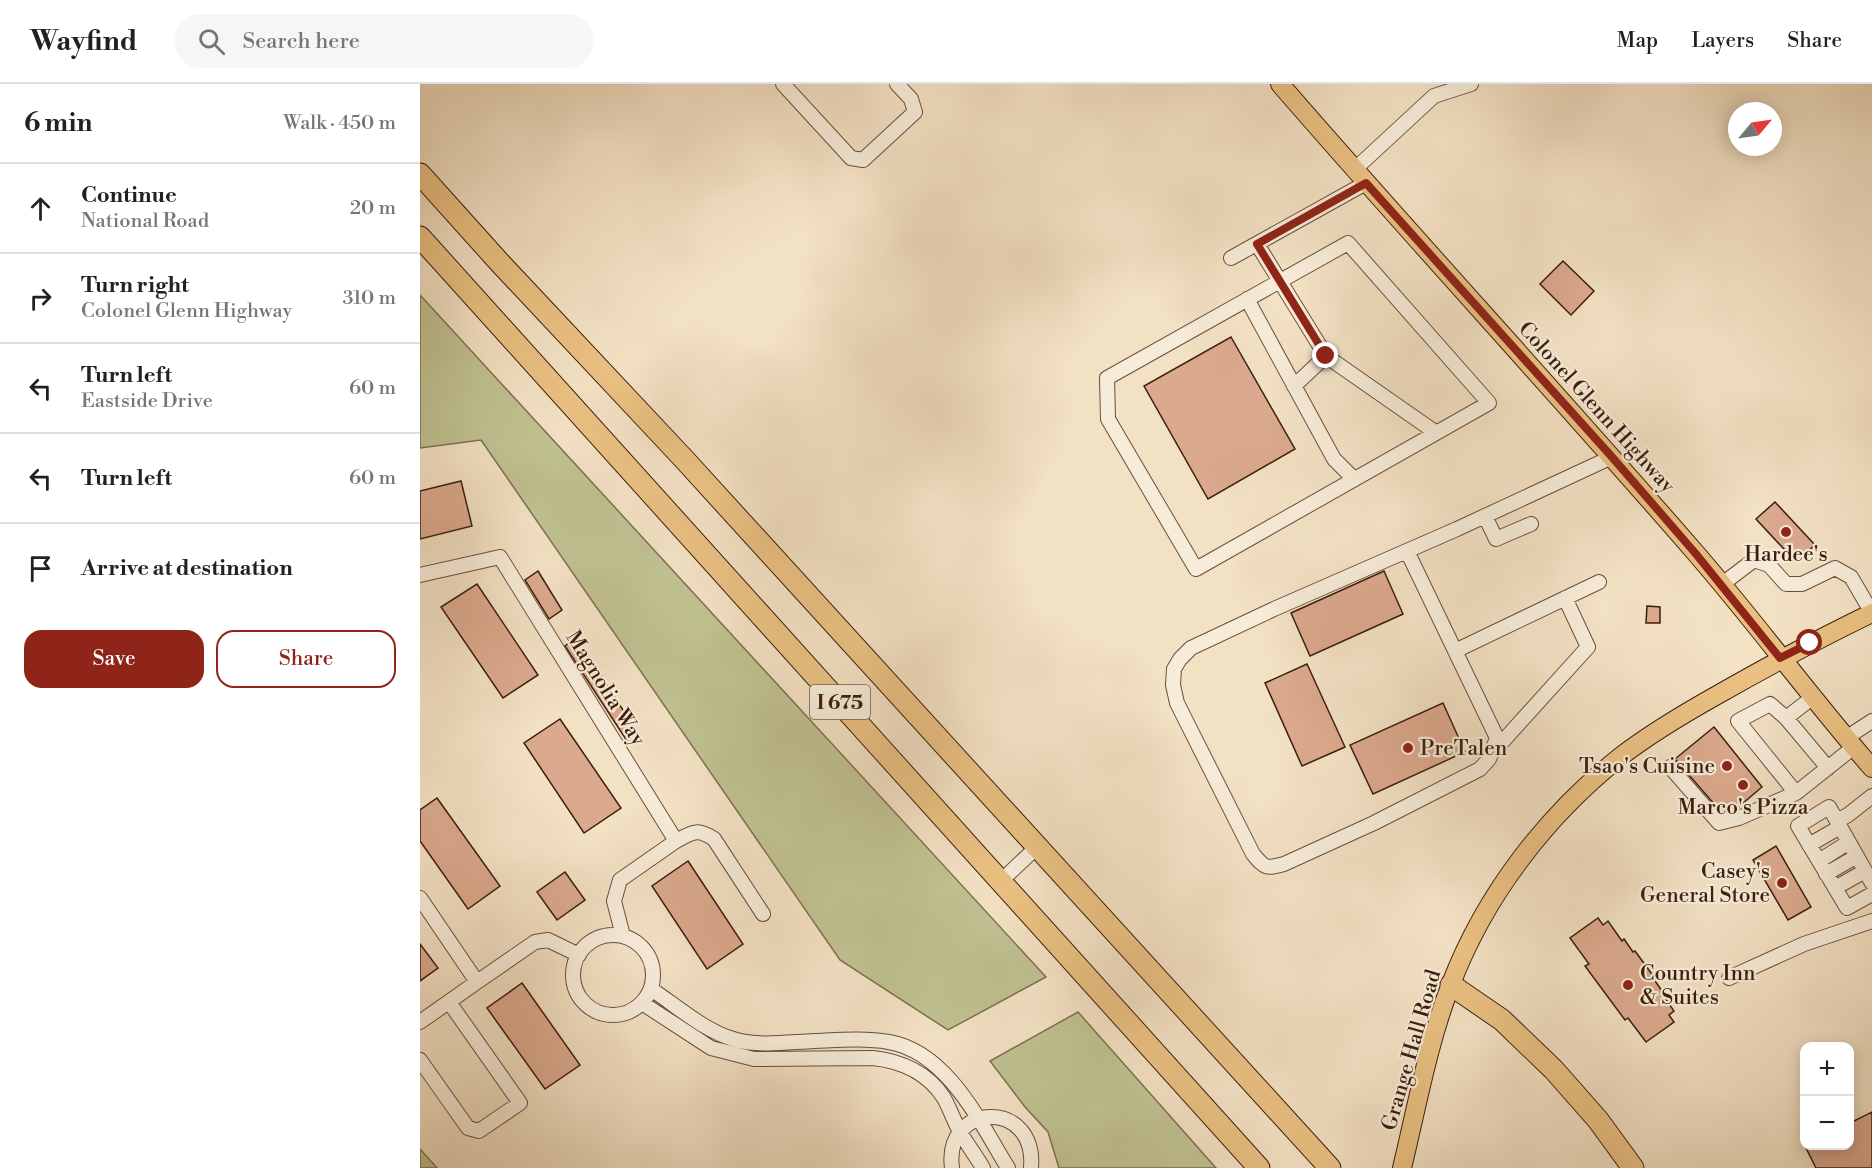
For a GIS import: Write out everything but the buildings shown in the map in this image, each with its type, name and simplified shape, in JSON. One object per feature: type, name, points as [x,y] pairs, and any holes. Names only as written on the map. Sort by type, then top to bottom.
[{"type":"highway","points":[[420,156],[500,263]]},
{"type":"highway","name":"I 675","points":[[420,174],[683,458],[1330,1168]]},
{"type":"highway","name":"I 675","points":[[420,237],[1259,1168]]},
{"type":"highway","points":[[1451,985],[1502,1020],[1554,1070],[1598,1120],[1633,1168]]},
{"type":"main road","name":"Colonel Glenn Highway","points":[[1280,84],[1360,177],[1612,457],[1872,768]]},
{"type":"main road","name":"Grange Hall Road","points":[[1403,1164],[1431,1046],[1451,985],[1473,935],[1500,889],[1535,842],[1580,792],[1646,738],[1780,658],[1872,613]]},
{"type":"street","points":[[783,84],[851,158],[863,160],[915,112],[911,99],[897,84]]},
{"type":"street","points":[[1231,258],[1257,244],[1360,177],[1436,90],[1471,84]]},
{"type":"street","points":[[1348,243],[1489,403],[1196,569],[1108,419],[1107,378],[1279,282],[1348,243]]},
{"type":"street","points":[[1257,244],[1326,356],[1435,432]]},
{"type":"street","points":[[1247,300],[1334,459],[1354,479]]},
{"type":"street","points":[[1294,386],[1326,356]]},
{"type":"street","points":[[1565,598],[1588,647],[1480,769],[1374,823],[1284,864],[1269,868],[1253,854],[1177,703],[1173,685],[1174,669],[1180,659],[1191,648],[1274,609],[1612,457]]},
{"type":"street","points":[[1485,516],[1496,539],[1531,524]]},
{"type":"street","points":[[1407,551],[1497,738],[1490,756]]},
{"type":"street","name":"Magnolia Way","points":[[420,575],[500,557],[676,841]]},
{"type":"street","points":[[1721,585],[1754,560],[1769,565],[1786,584],[1802,584],[1835,568],[1851,577],[1872,613]]},
{"type":"street","points":[[1455,651],[1599,582]]},
{"type":"street","points":[[1786,718],[1812,698]]},
{"type":"street","points":[[1796,793],[1738,721],[1770,704],[1786,718],[1828,768]]},
{"type":"street","points":[[1671,767],[1719,823],[1739,818],[1796,793],[1828,768],[1872,720]]},
{"type":"street","points":[[1809,845],[1839,824],[1872,796]]},
{"type":"street","points":[[1835,888],[1869,877],[1829,807],[1798,826],[1856,926]]},
{"type":"street","points":[[623,936],[614,901],[620,880],[676,841],[695,831],[703,832],[714,839],[764,914]]},
{"type":"street","points":[[1819,861],[1849,842]]},
{"type":"street","points":[[1001,881],[1037,847]]},
{"type":"street","points":[[1826,874],[1857,856]]},
{"type":"street","points":[[1846,908],[1872,894]]},
{"type":"street","points":[[420,898],[477,982]]},
{"type":"street","points":[[1729,978],[1804,944],[1872,921]]},
{"type":"street","points":[[607,936],[623,936],[636,942],[646,952],[652,965],[651,990],[642,1004],[632,1011],[614,1015],[602,1013],[590,1007],[578,994],[574,980],[575,964],[579,955],[594,940],[607,936]]},
{"type":"street","points":[[420,1022],[535,942],[548,940],[579,955]]},
{"type":"street","points":[[651,990],[715,1032],[735,1040],[891,1042],[936,1064],[956,1086],[1008,1168]]},
{"type":"street","points":[[420,1060],[468,1128],[479,1131],[520,1102],[449,1002]]},
{"type":"street","points":[[642,1004],[711,1048],[754,1059],[873,1058],[892,1060],[914,1070],[932,1083],[944,1099],[960,1131],[983,1168]]},
{"type":"street","points":[[952,1168],[950,1154],[952,1144],[960,1131],[978,1119],[995,1117],[1010,1121],[1024,1132],[1033,1153],[1031,1168]]},
{"type":"green space","points":[[420,295],[1046,977],[948,1030],[840,960],[481,440],[420,448]]},
{"type":"green space","points":[[1078,1012],[1216,1168],[1059,1168],[1048,1132],[1025,1107],[990,1061]]},
{"type":"green space","points":[[420,1149],[437,1168],[420,1168]]},
{"type":"place","name":"Hardee's","points":[[1786,532]]},
{"type":"place","name":"PreTalen","points":[[1408,748]]},
{"type":"place","name":"Tsao's Cuisine","points":[[1727,766]]},
{"type":"place","name":"Marco's Pizza","points":[[1743,785]]},
{"type":"place","name":"Casey's General Store","points":[[1782,883]]},
{"type":"place","name":"Country Inn & Suites","points":[[1628,985]]},
{"type":"route","points":[[1326,356],[1257,244],[1366,183],[1612,457],[1696,554],[1780,658],[1810,643]]}]
